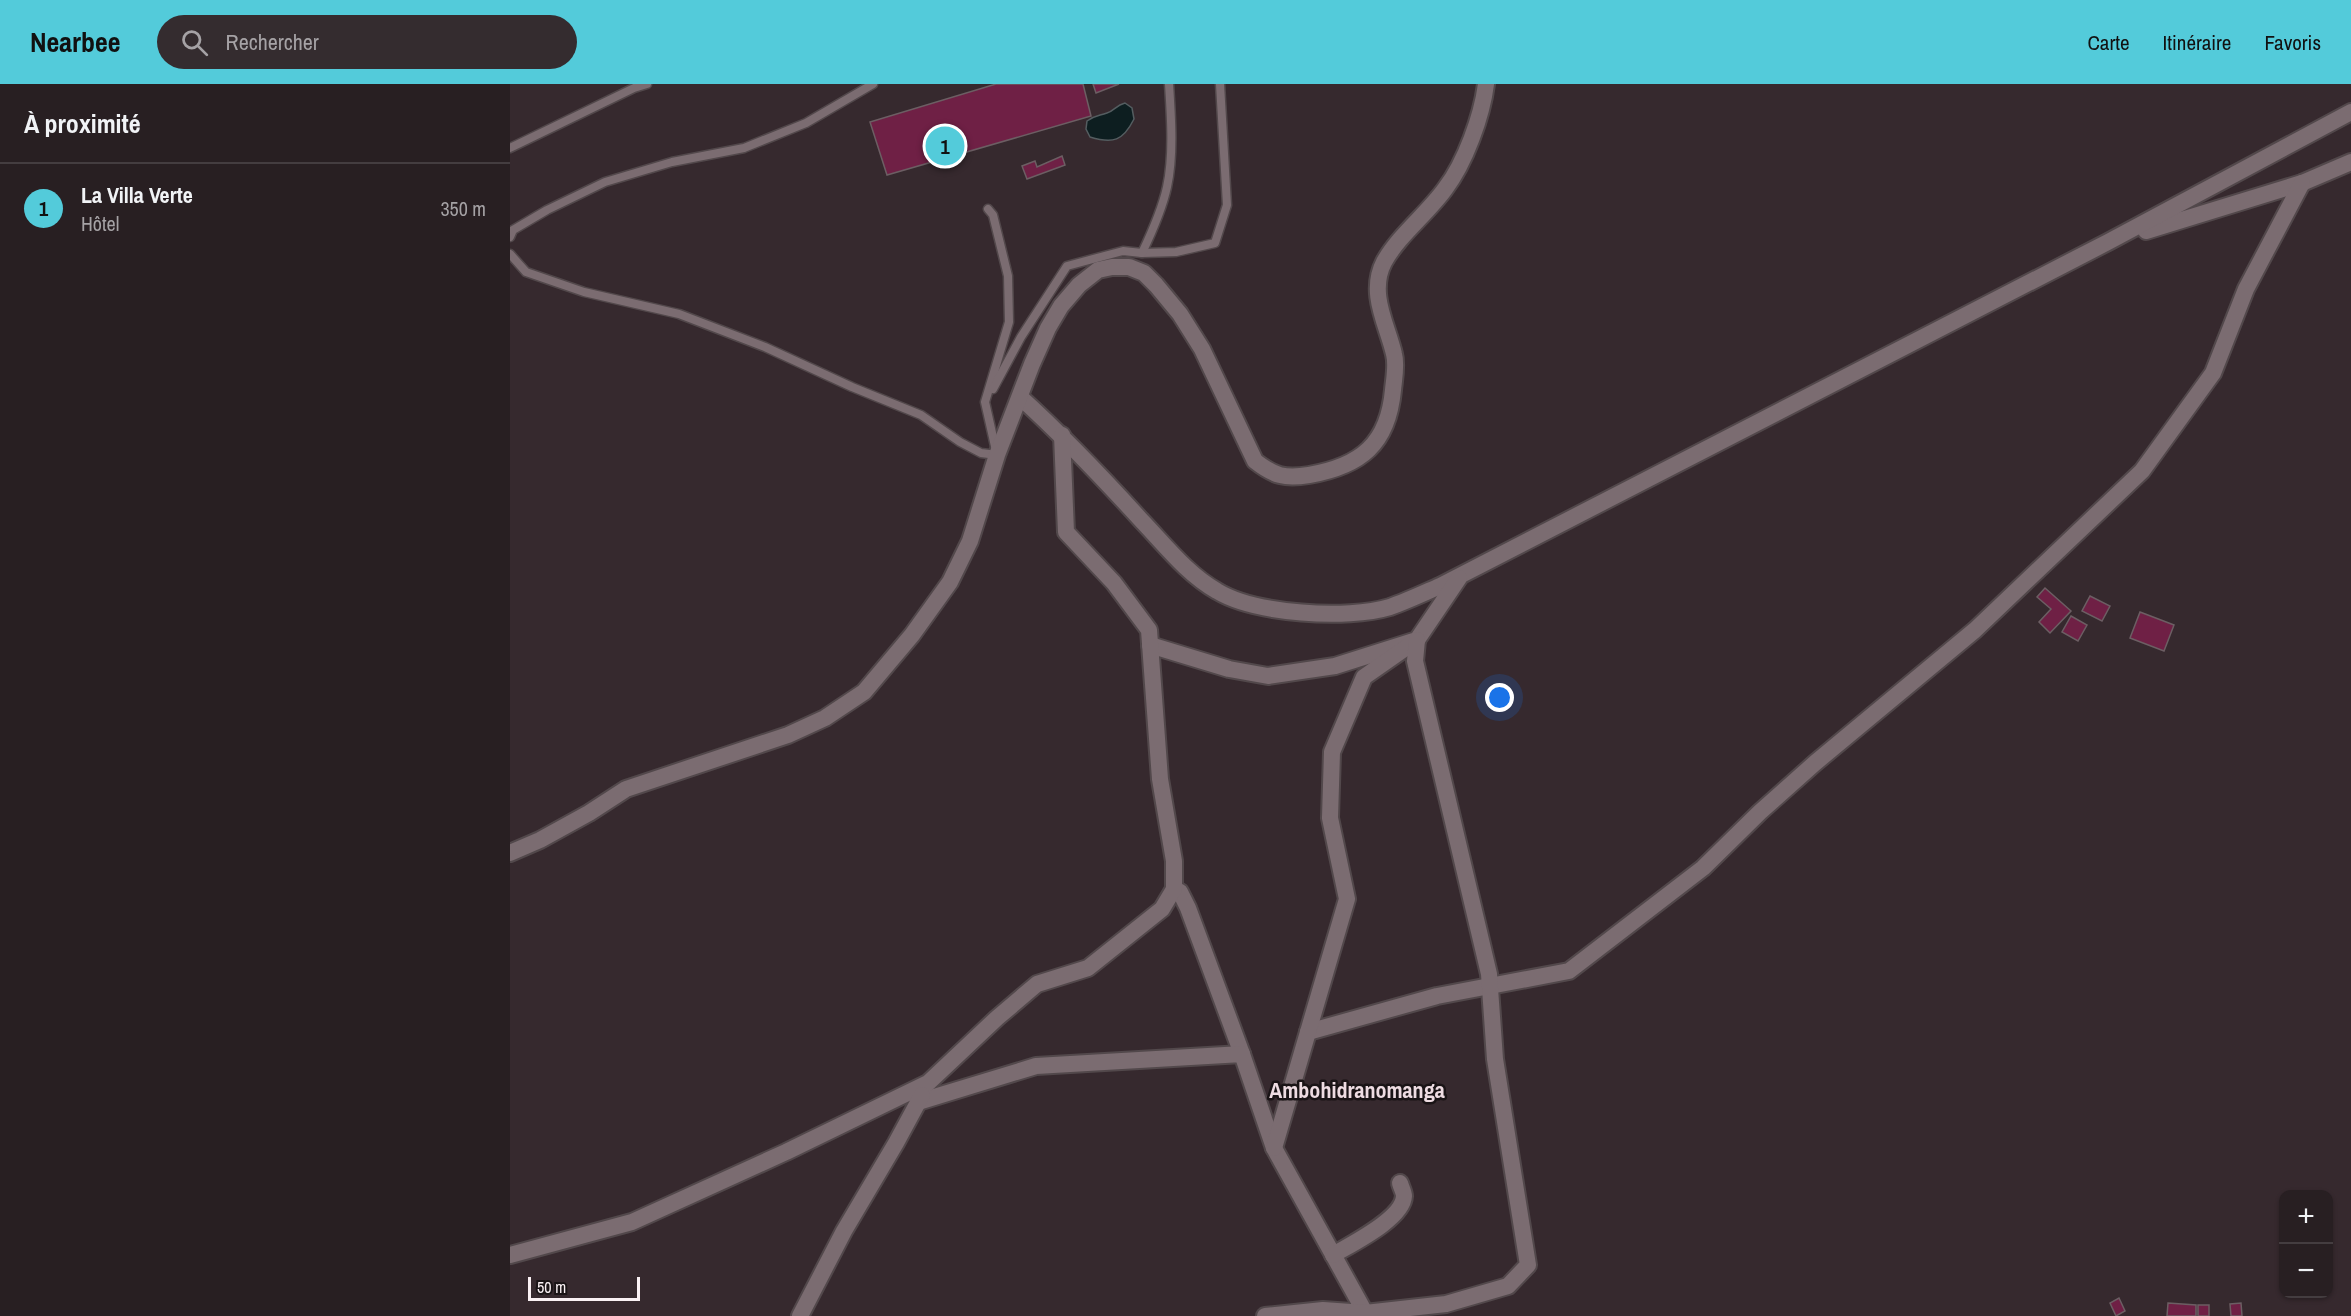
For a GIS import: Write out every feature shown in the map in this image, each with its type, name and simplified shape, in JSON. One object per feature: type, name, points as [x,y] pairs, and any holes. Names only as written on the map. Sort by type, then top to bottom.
[{"type":"street","points":[[510,852],[540,840],[626,789],[788,735],[825,718],[864,692],[912,635],[950,582],[970,542],[997,455],[1048,328],[1061,306],[1078,285],[1098,270],[1129,267],[1144,273],[1156,285],[1180,314],[1202,349],[1255,461],[1269,472],[1293,477],[1331,470],[1357,459],[1372,449],[1382,434],[1391,409],[1394,388],[1395,357],[1379,303],[1379,278],[1384,262],[1455,174],[1470,141],[1486,84]]},
{"type":"street","points":[[1020,397],[1062,435],[1190,572],[1230,598],[1249,605],[1310,613],[1348,613],[1388,607],[1440,586],[2108,242],[2351,112]]},
{"type":"street","points":[[2108,242],[2302,183],[2351,162]]},
{"type":"street","points":[[1308,1032],[1437,996],[1569,971],[1703,868],[1760,812],[1815,763],[1975,630],[2142,471],[2213,373],[2246,289],[2302,183]]},
{"type":"street","points":[[510,1255],[632,1222],[786,1152],[928,1083],[1037,984],[1088,968],[1162,909],[1174,889],[1174,861],[1160,780],[1149,630],[1113,583],[1066,532],[1062,435]]},
{"type":"street","points":[[1274,1148],[1347,899],[1330,818],[1332,752],[1364,677],[1417,640],[1461,575]]},
{"type":"street","points":[[1265,1316],[1323,1310],[1366,1315],[1446,1304],[1509,1286],[1528,1265],[1495,1059],[1489,974],[1415,661],[1417,640]]},
{"type":"street","points":[[1150,645],[1229,669],[1268,676],[1335,666],[1417,640]]},
{"type":"street","points":[[1174,889],[1180,892],[1188,908],[1274,1148],[1366,1315]]},
{"type":"street","points":[[918,1102],[1036,1066],[1242,1054]]},
{"type":"street","points":[[800,1316],[844,1231],[928,1083]]},
{"type":"street","points":[[1333,1255],[1379,1226],[1400,1209],[1404,1196],[1400,1183]]},
{"type":"lane","points":[[510,148],[634,88],[647,84]]},
{"type":"lane","points":[[510,237],[513,230],[547,210],[605,182],[672,162],[744,148],[806,123],[873,84]]},
{"type":"lane","points":[[1142,253],[1154,229],[1167,186],[1172,123],[1169,84]]},
{"type":"lane","points":[[985,402],[1021,337],[1067,266],[1123,251],[1176,252],[1215,243],[1227,205],[1220,84]]},
{"type":"lane","points":[[510,254],[526,272],[584,292],[680,314],[765,347],[852,387],[921,415],[960,442],[981,453],[997,455],[985,402],[1009,322],[1008,276],[993,215],[988,209]]},
{"type":"shaded area","points":[[1125,103],[1132,108],[1134,119],[1126,132],[1111,140],[1090,137],[1086,129],[1087,121]]},
{"type":"building","points":[[996,84],[1083,84],[1091,116],[887,175],[870,122]]},
{"type":"building","points":[[1093,84],[1119,84],[1096,93]]},
{"type":"building","points":[[1062,156],[1065,165],[1027,179],[1022,166],[1035,161],[1037,167]]},
{"type":"building","points":[[2045,588],[2071,611],[2050,633],[2039,622],[2051,609],[2037,597]]},
{"type":"building","points":[[2090,596],[2110,606],[2102,621],[2082,611]]},
{"type":"building","points":[[2140,612],[2174,625],[2164,651],[2130,638]]},
{"type":"building","points":[[2071,616],[2087,625],[2078,641],[2062,632]]},
{"type":"building","points":[[2119,1298],[2125,1311],[2116,1316],[2110,1303]]},
{"type":"building","points":[[2168,1303],[2196,1305],[2196,1316],[2167,1316]]},
{"type":"building","points":[[2241,1303],[2242,1316],[2231,1316],[2230,1304]]},
{"type":"building","points":[[2198,1305],[2209,1305],[2209,1316],[2198,1316]]},
{"type":"place","name":"La Villa Verte","points":[[945,146]]},
{"type":"district","name":"Ambohidranomanga","points":[[1357,1090]]}]
